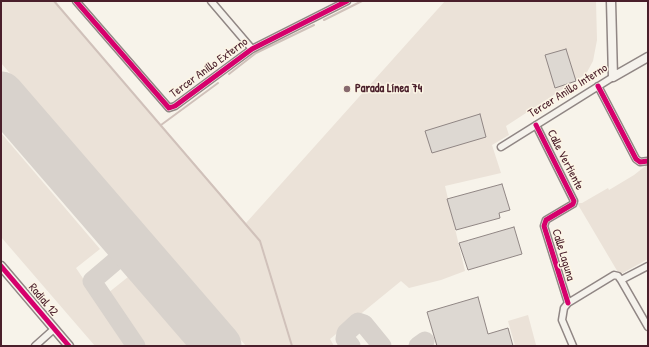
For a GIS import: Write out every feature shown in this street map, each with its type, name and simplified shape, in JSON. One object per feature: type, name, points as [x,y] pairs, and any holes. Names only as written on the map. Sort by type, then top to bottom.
[{"type":"street","name":"Tercer Anillo Externo","points":[[76,1],[169,108],[175,106],[252,49],[347,1]]},
{"type":"street","points":[[210,1],[252,49]]},
{"type":"street","points":[[611,1],[613,77]]},
{"type":"street","name":"Tercer Anillo Interno","points":[[501,147],[598,86],[648,57]]},
{"type":"street","points":[[598,86],[636,160],[640,162],[648,161]]},
{"type":"street","name":"Calle Vertiente","points":[[536,125],[573,198],[573,204]]},
{"type":"street","name":"Calle Laguna","points":[[568,303],[544,226],[548,219],[573,204]]},
{"type":"street","name":"Radial 12","points":[[1,266],[69,346]]},
{"type":"street","points":[[621,280],[648,266]]},
{"type":"street","points":[[573,346],[562,320],[564,308],[568,303],[614,275],[618,276],[621,280],[648,327]]},
{"type":"street","points":[[35,346],[54,329]]},
{"type":"shaded area","points":[[1,1],[54,1],[246,223],[445,1],[596,1],[597,40],[593,61],[586,74],[506,126],[509,135],[492,145],[501,173],[445,186],[465,271],[441,280],[409,288],[401,281],[330,339],[334,346],[246,346],[1,63]]},
{"type":"shaded area","points":[[1,133],[100,249],[76,268],[129,346],[95,346],[1,237]]},
{"type":"shaded area","points":[[648,164],[648,259],[619,274],[577,203],[582,203],[608,188],[609,190],[634,175]]},
{"type":"shaded area","points":[[128,277],[190,346],[144,346],[108,293]]},
{"type":"shaded area","points":[[528,315],[536,345],[515,346],[508,321]]},
{"type":"building","points":[[566,49],[576,81],[555,88],[545,55]]},
{"type":"building","points":[[480,114],[486,137],[432,153],[425,131]]},
{"type":"building","points":[[502,184],[510,210],[499,213],[500,218],[456,230],[447,199]]},
{"type":"building","points":[[514,227],[522,254],[468,270],[459,243]]},
{"type":"building","points":[[478,297],[488,334],[508,328],[513,346],[437,346],[427,312]]},
{"type":"waterway","points":[[54,1],[260,241],[292,346]]},
{"type":"waterway","points":[[324,20],[362,1]]},
{"type":"waterway","points":[[229,74],[256,53],[314,25]]},
{"type":"waterway","points":[[161,125],[218,83]]},
{"type":"taxiway","points":[[132,247],[92,281],[136,346]]},
{"type":"taxiway","points":[[351,346],[345,339],[346,333],[358,322],[364,324],[382,346]]},
{"type":"taxiway","points":[[418,346],[425,341]]},
{"type":"runway","points":[[1,95],[218,346]]},
{"type":"cycle path","points":[[76,1],[169,108],[175,106],[252,49],[347,1]]},
{"type":"cycle path","points":[[598,86],[636,159],[640,162],[648,161]]},
{"type":"cycle path","points":[[536,125],[574,201],[573,204],[546,220],[544,226],[568,303]]},
{"type":"cycle path","points":[[1,266],[69,346]]},
{"type":"place","name":"Parada Línea 74","points":[[347,89]]}]
